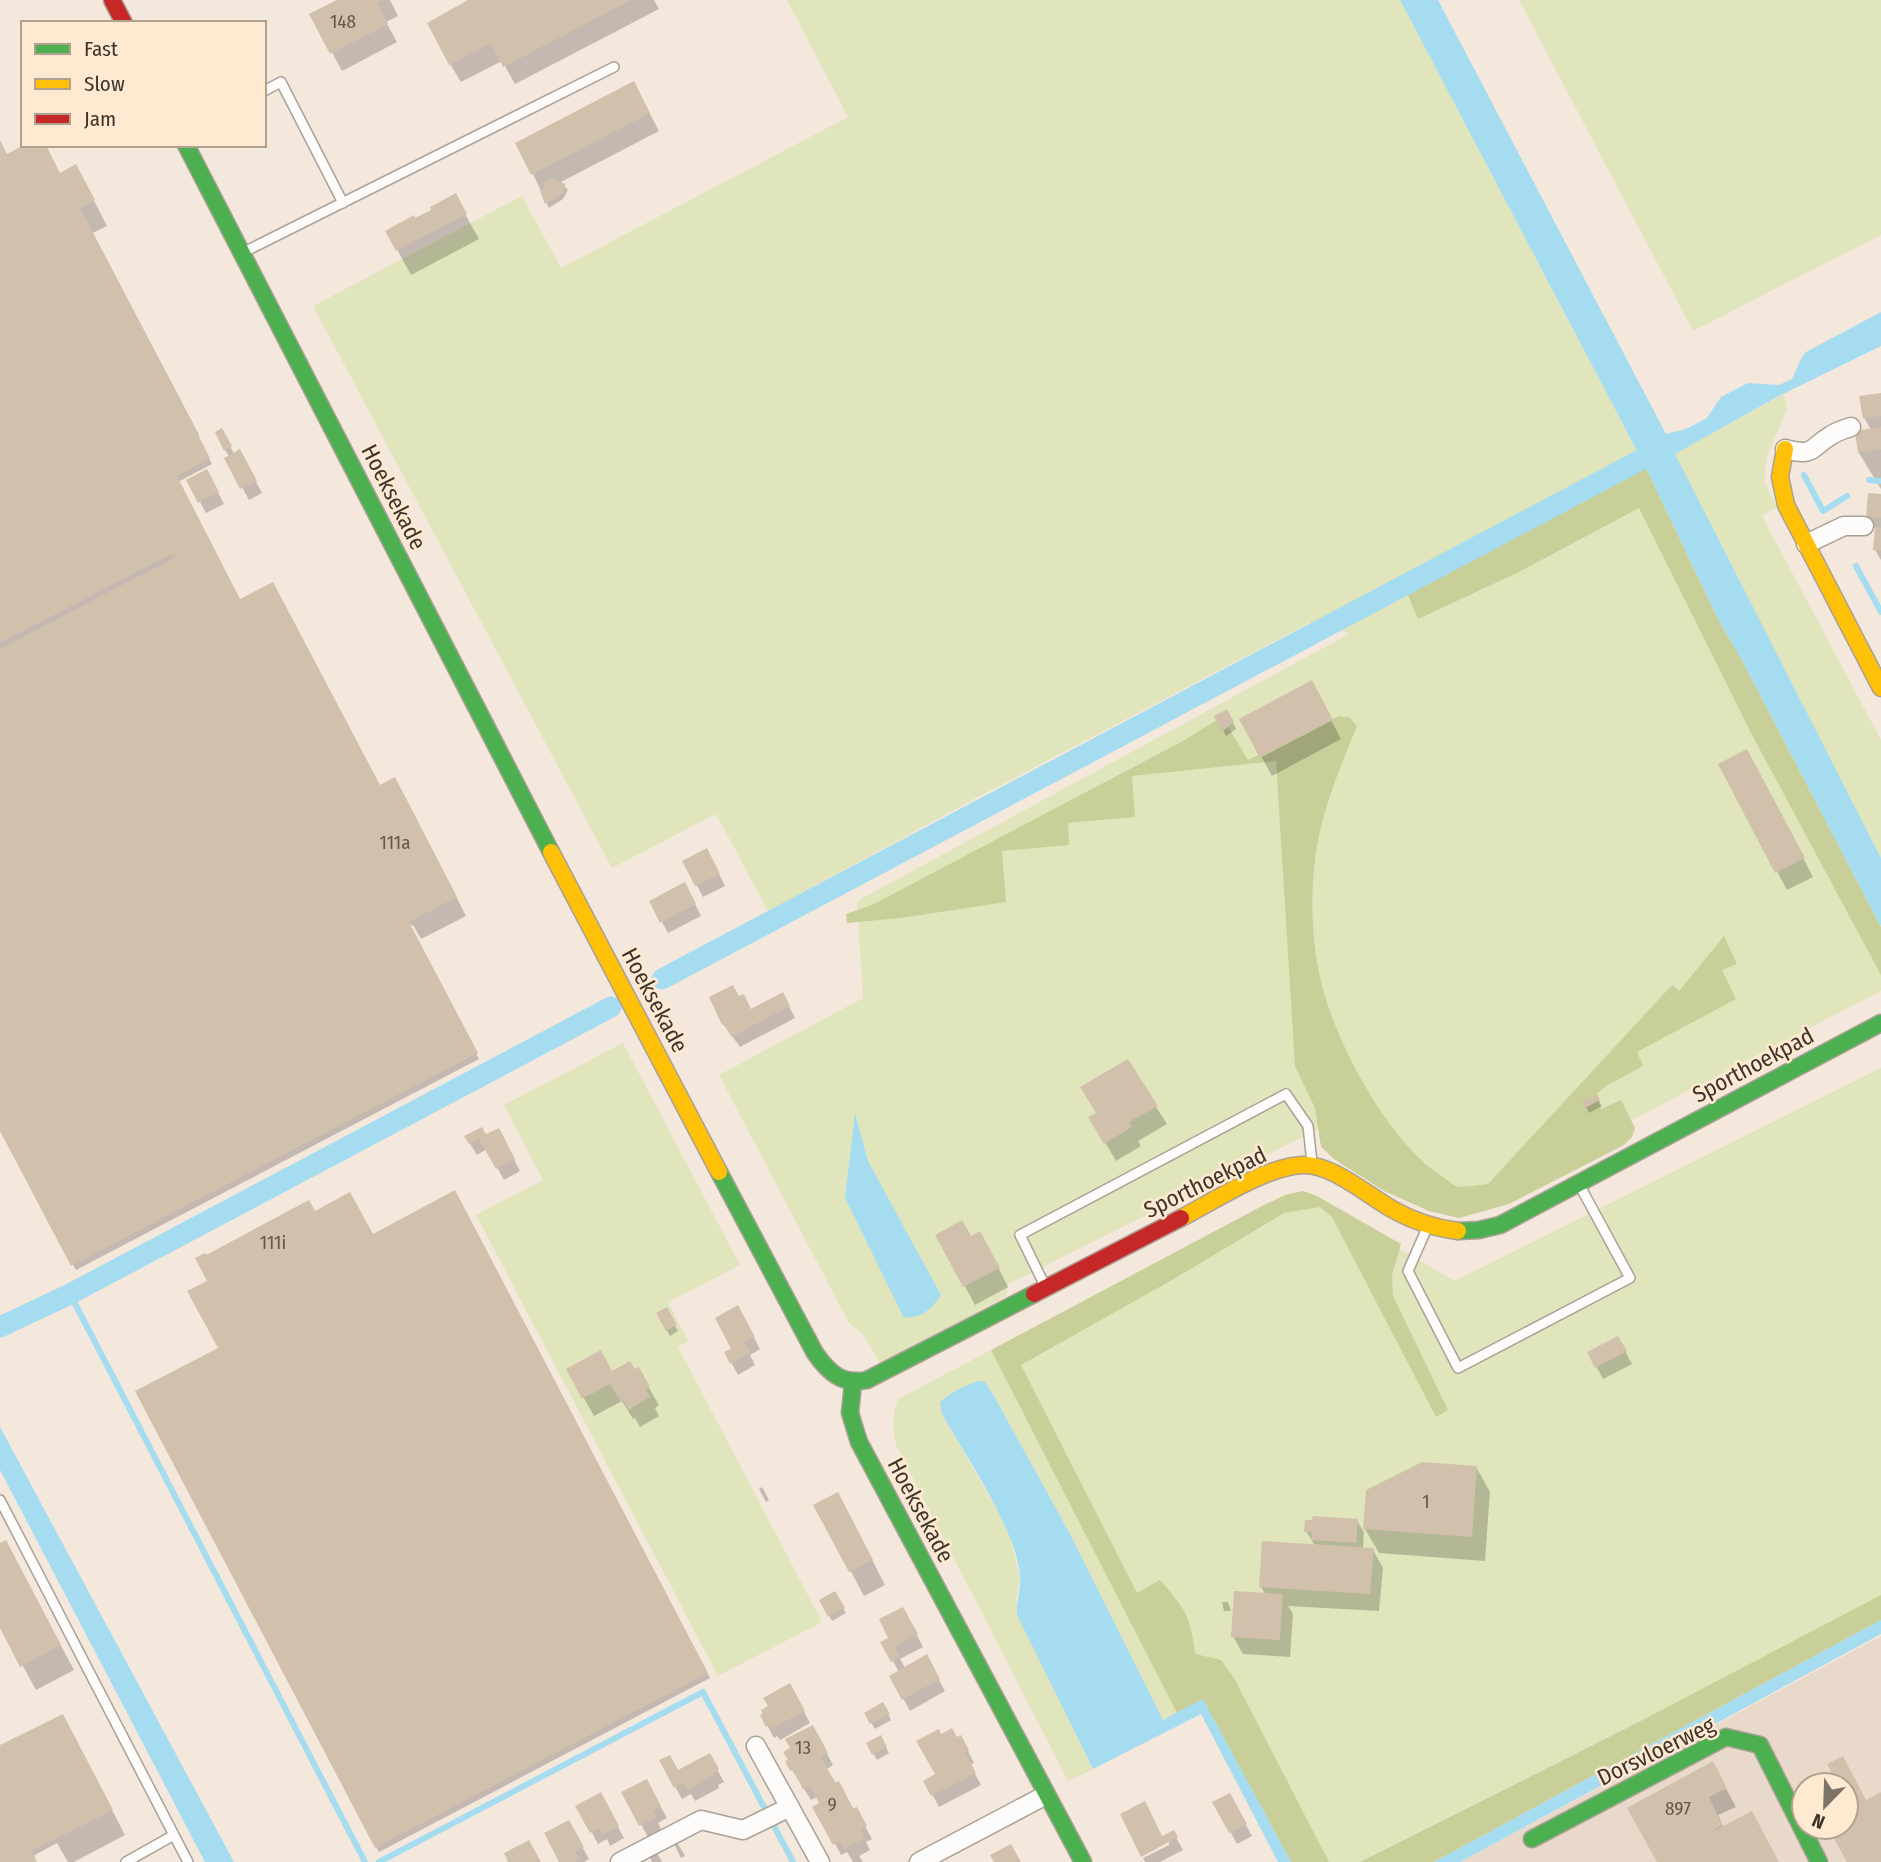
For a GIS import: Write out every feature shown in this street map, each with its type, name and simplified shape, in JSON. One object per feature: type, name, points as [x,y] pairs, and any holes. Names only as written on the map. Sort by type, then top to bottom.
[{"type":"street","points":[[112,0],[123,21]]},
{"type":"street","name":"Hoeksekade","points":[[187,147],[565,879],[797,1319],[823,1366],[842,1380],[853,1383],[849,1408],[854,1430],[1083,1862]]},
{"type":"street","points":[[1851,426],[1831,435],[1817,448],[1808,452],[1785,449],[1778,475],[1779,486],[1786,505],[1881,688]]},
{"type":"street","points":[[1806,544],[1844,526],[1864,526]]},
{"type":"street","name":"Sporthoekpad","points":[[853,1383],[867,1380],[1272,1172],[1294,1166],[1312,1165],[1330,1171],[1399,1214],[1428,1226],[1459,1232],[1479,1231],[1500,1225],[1881,1023]]},
{"type":"street","name":"Dorsvloerweg","points":[[1532,1839],[1726,1737],[1760,1745],[1819,1862]]},
{"type":"street","points":[[756,1746],[776,1814],[820,1862]]},
{"type":"street","points":[[919,1862],[1046,1795]]},
{"type":"street","points":[[620,1862],[701,1820],[743,1830],[776,1814]]},
{"type":"lane","points":[[242,253],[614,67]]},
{"type":"lane","points":[[266,90],[281,82],[343,203]]},
{"type":"lane","points":[[1045,1288],[1020,1235],[1286,1094],[1308,1126],[1312,1165]]},
{"type":"lane","points":[[1428,1226],[1408,1271],[1458,1368],[1630,1278],[1579,1183]]},
{"type":"lane","points":[[0,1500],[188,1862]]},
{"type":"lane","points":[[126,1862],[174,1835]]},
{"type":"shaded area","points":[[1881,1636],[1881,1862],[1460,1862]]},
{"type":"green space","points":[[787,0],[1400,0],[1646,468],[1407,592],[1410,600],[1638,477],[1881,948],[1881,991],[1473,1202],[1327,1125],[1009,1284],[1006,1296],[881,1365],[863,1334],[849,1323],[719,1075],[863,998],[857,901],[1349,634],[1340,628],[1318,639],[1309,623],[768,911],[716,814],[612,868],[313,306],[522,196],[561,268],[848,117]],"holes":[[[855,1115],[868,1161],[845,1198]]]},
{"type":"green space","points":[[1519,0],[1881,0],[1881,235],[1693,331]]},
{"type":"green space","points":[[1784,394],[1787,409],[1767,457],[1764,481],[1777,507],[1762,516],[1881,740],[1881,858],[1674,454]]},
{"type":"green space","points":[[1646,468],[1719,621],[1881,927],[1881,975],[1751,733],[1639,508],[1517,573],[1418,619],[1407,593]]},
{"type":"green space","points":[[1339,716],[1350,718],[1357,726],[1330,796],[1316,851],[1313,917],[1321,981],[1343,1044],[1371,1096],[1405,1143],[1424,1162],[1456,1186],[1488,1184],[1672,985],[1679,991],[1724,936],[1737,964],[1722,970],[1736,999],[1637,1052],[1643,1066],[1596,1094],[1601,1109],[1621,1100],[1635,1128],[1632,1137],[1624,1145],[1509,1204],[1459,1218],[1429,1211],[1384,1191],[1334,1159],[1321,1147],[1315,1108],[1295,1066],[1276,761],[1132,776],[1135,817],[1068,823],[1069,845],[1002,851],[1006,902],[901,918],[847,923],[846,914],[872,905],[1181,742],[1222,717],[1248,760]]},
{"type":"green space","points":[[623,1043],[740,1265],[668,1302],[688,1341],[678,1347],[822,1622],[718,1676],[476,1215],[543,1180],[504,1105]]},
{"type":"green space","points":[[1881,1068],[1881,1603],[1392,1862],[1307,1862],[1211,1680],[1172,1703],[1177,1713],[1163,1720],[1069,1532],[994,1396],[942,1414],[1008,1529],[1020,1578],[1016,1600],[1027,1635],[1093,1769],[1068,1781],[896,1445],[893,1422],[898,1399],[991,1350],[995,1358],[1306,1195],[1455,1281]]},
{"type":"green space","points":[[1303,1191],[1317,1196],[1401,1244],[1392,1275],[1393,1296],[1448,1410],[1436,1417],[1332,1217],[1320,1207],[1284,1213],[1021,1365],[1137,1593],[1160,1580],[1185,1613],[1195,1654],[1221,1660],[1234,1678],[1329,1862],[1291,1862],[1203,1700],[1177,1713],[991,1350],[1264,1205],[1285,1195]]},
{"type":"green space","points":[[1881,1595],[1881,1620],[1434,1862],[1360,1862],[1633,1725]]},
{"type":"water","points":[[1400,0],[1438,0],[1666,434],[1686,429],[1707,418],[1721,397],[1748,383],[1779,385],[1792,379],[1806,352],[1881,312],[1881,346],[1779,396],[1675,454],[1881,858],[1881,927],[1719,621],[1646,468]]},
{"type":"water","points":[[855,1113],[868,1161],[941,1295],[930,1309],[916,1316],[904,1318],[845,1198]]},
{"type":"water","points":[[978,1381],[984,1381],[994,1396],[1069,1532],[1163,1720],[1203,1699],[1291,1862],[1278,1862],[1201,1714],[1093,1769],[1017,1615],[1020,1576],[1010,1536],[942,1414],[940,1403],[944,1399]]},
{"type":"water","points":[[0,1427],[234,1862],[205,1862],[0,1470]]},
{"type":"water","points":[[1881,1620],[1881,1634],[1460,1862],[1434,1862]]},
{"type":"building","points":[[337,0],[383,0],[377,3],[388,24],[330,54],[309,14]]},
{"type":"building","points":[[468,0],[631,0],[503,67],[491,43],[449,65],[427,23]]},
{"type":"building","points":[[634,81],[650,113],[531,175],[515,143]]},
{"type":"building","points":[[0,140],[7,154],[21,147],[47,147],[60,173],[76,164],[95,200],[80,208],[210,458],[177,476],[240,599],[273,582],[380,785],[395,777],[457,897],[409,922],[478,1053],[71,1266],[0,1131],[0,649],[174,558],[171,554],[0,643]]},
{"type":"building","points":[[553,177],[557,182],[567,184],[563,193],[545,204],[540,191],[545,187],[544,181]]},
{"type":"building","points":[[456,193],[467,214],[396,251],[385,231],[414,215],[415,218],[431,210],[430,207]]},
{"type":"building","points":[[1881,393],[1881,416],[1863,419],[1859,396]]},
{"type":"building","points":[[1881,427],[1881,449],[1858,453],[1855,431]]},
{"type":"building","points":[[222,428],[232,446],[224,451],[215,432]]},
{"type":"building","points":[[240,449],[257,481],[240,489],[224,458]]},
{"type":"building","points":[[207,469],[219,492],[198,503],[186,480]]},
{"type":"building","points":[[1868,493],[1881,494],[1881,518],[1866,517]]},
{"type":"building","points":[[1875,527],[1881,528],[1881,551],[1873,550]]},
{"type":"building","points":[[1312,680],[1333,720],[1260,758],[1239,719]]},
{"type":"building","points":[[1227,709],[1234,722],[1222,732],[1214,716]]},
{"type":"building","points":[[1747,749],[1805,858],[1775,873],[1718,764]]},
{"type":"building","points":[[707,848],[720,874],[695,886],[682,861]]},
{"type":"building","points":[[685,882],[696,904],[660,923],[649,901]]},
{"type":"building","points":[[733,985],[739,996],[744,994],[751,1009],[783,992],[790,1006],[731,1037],[725,1024],[722,1025],[709,997]]},
{"type":"building","points":[[1128,1059],[1158,1106],[1129,1122],[1132,1127],[1104,1144],[1088,1117],[1096,1113],[1080,1087]]},
{"type":"building","points":[[1597,1094],[1600,1100],[1585,1108],[1581,1102]]},
{"type":"building","points":[[482,1127],[486,1134],[499,1128],[515,1159],[496,1169],[479,1139],[469,1144],[464,1136]]},
{"type":"building","points":[[455,1190],[708,1673],[375,1848],[135,1391],[218,1348],[187,1291],[207,1281],[195,1258],[205,1253],[206,1255],[309,1200],[315,1211],[350,1192],[373,1234]]},
{"type":"building","points":[[962,1220],[971,1236],[980,1231],[1000,1268],[963,1287],[935,1235]]},
{"type":"building","points":[[738,1305],[755,1337],[744,1342],[750,1353],[730,1364],[724,1352],[731,1349],[715,1318]]},
{"type":"building","points":[[667,1307],[677,1325],[666,1331],[656,1313]]},
{"type":"building","points":[[1618,1336],[1627,1351],[1595,1368],[1587,1352]]},
{"type":"building","points":[[601,1350],[612,1371],[630,1361],[635,1369],[639,1367],[650,1387],[646,1389],[650,1397],[628,1410],[610,1384],[582,1399],[566,1369]]},
{"type":"building","points":[[1422,1462],[1477,1466],[1472,1537],[1363,1529],[1366,1490]]},
{"type":"building","points":[[838,1492],[873,1560],[849,1572],[813,1505]]},
{"type":"building","points":[[1313,1516],[1358,1519],[1356,1543],[1311,1540],[1312,1532],[1304,1532],[1305,1520],[1312,1520]]},
{"type":"building","points":[[6,1540],[61,1645],[20,1667],[0,1628],[0,1543]]},
{"type":"building","points":[[1262,1541],[1374,1548],[1370,1594],[1259,1587]]},
{"type":"building","points":[[835,1591],[845,1608],[828,1617],[819,1600]]},
{"type":"building","points":[[1234,1591],[1283,1594],[1280,1640],[1231,1637]]},
{"type":"building","points":[[903,1607],[918,1634],[895,1646],[900,1657],[891,1662],[880,1642],[888,1638],[879,1619]]},
{"type":"building","points":[[927,1654],[940,1679],[902,1700],[889,1676]]},
{"type":"building","points":[[790,1683],[805,1711],[771,1729],[769,1725],[766,1727],[760,1715],[763,1714],[761,1710],[768,1706],[763,1698]]},
{"type":"building","points":[[883,1702],[890,1714],[870,1724],[864,1713]]},
{"type":"building","points":[[63,1714],[113,1810],[32,1851],[37,1862],[0,1862],[0,1745]]},
{"type":"building","points":[[813,1725],[828,1753],[821,1757],[835,1783],[839,1781],[853,1808],[857,1807],[867,1826],[861,1829],[865,1838],[844,1849],[840,1841],[833,1845],[812,1807],[819,1803],[810,1786],[803,1789],[785,1761],[788,1760],[783,1752],[790,1748],[785,1739]]},
{"type":"building","points":[[952,1728],[957,1737],[961,1735],[969,1750],[965,1753],[976,1773],[931,1796],[923,1781],[935,1774],[916,1741],[939,1729],[941,1734]]},
{"type":"building","points":[[881,1735],[887,1747],[872,1755],[866,1743]]},
{"type":"building","points":[[710,1753],[719,1769],[714,1775],[687,1790],[683,1783],[674,1788],[659,1760],[670,1755],[678,1770]]},
{"type":"building","points":[[1843,1756],[1851,1771],[1831,1771],[1827,1764]]},
{"type":"building","points":[[1713,1761],[1727,1788],[1709,1797],[1722,1825],[1710,1833],[1752,1811],[1779,1862],[1657,1862],[1627,1808]]},
{"type":"building","points":[[647,1779],[661,1806],[653,1811],[656,1817],[639,1826],[621,1792]]},
{"type":"building","points":[[1860,1789],[1866,1800],[1881,1792],[1881,1862],[1847,1862],[1835,1841],[1860,1841]]},
{"type":"building","points":[[601,1792],[619,1826],[602,1835],[599,1828],[590,1833],[575,1806]]},
{"type":"building","points":[[1230,1793],[1247,1824],[1229,1833],[1212,1802]]},
{"type":"building","points":[[1145,1801],[1162,1836],[1174,1830],[1178,1837],[1141,1857],[1120,1814]]},
{"type":"building","points":[[569,1820],[584,1847],[575,1852],[579,1858],[576,1862],[559,1862],[544,1833]]},
{"type":"building","points":[[529,1840],[541,1862],[508,1862],[504,1853]]},
{"type":"building","points":[[1011,1844],[1021,1862],[994,1862],[990,1855]]},
{"type":"waterway","points":[[662,979],[1665,447]]},
{"type":"waterway","points":[[1804,475],[1823,511],[1847,496]]},
{"type":"waterway","points":[[1869,480],[1881,481]]},
{"type":"waterway","points":[[1856,566],[1881,612]]},
{"type":"waterway","points":[[0,1327],[70,1294],[611,1007]]},
{"type":"waterway","points":[[70,1294],[365,1862]]},
{"type":"waterway","points":[[379,1862],[703,1692],[793,1862]]},
{"type":"traffic: fast","points":[[187,147],[551,852]]},
{"type":"traffic: fast","points":[[1458,1231],[1500,1225],[1881,1023]]},
{"type":"traffic: fast","points":[[719,1172],[815,1353],[831,1372],[843,1379],[867,1380],[1034,1294]]},
{"type":"traffic: fast","points":[[853,1383],[850,1413],[859,1442],[1083,1862]]},
{"type":"traffic: fast","points":[[1532,1839],[1726,1737],[1760,1745],[1819,1862]]},
{"type":"traffic: slow","points":[[1785,449],[1780,477],[1786,505],[1881,688]]},
{"type":"traffic: slow","points":[[551,852],[719,1172]]},
{"type":"traffic: slow","points":[[1181,1218],[1256,1178],[1302,1165],[1337,1174],[1408,1217],[1432,1226],[1458,1231]]},
{"type":"traffic: jam","points":[[112,0],[123,21]]},
{"type":"traffic: jam","points":[[1034,1294],[1181,1218]]}]
